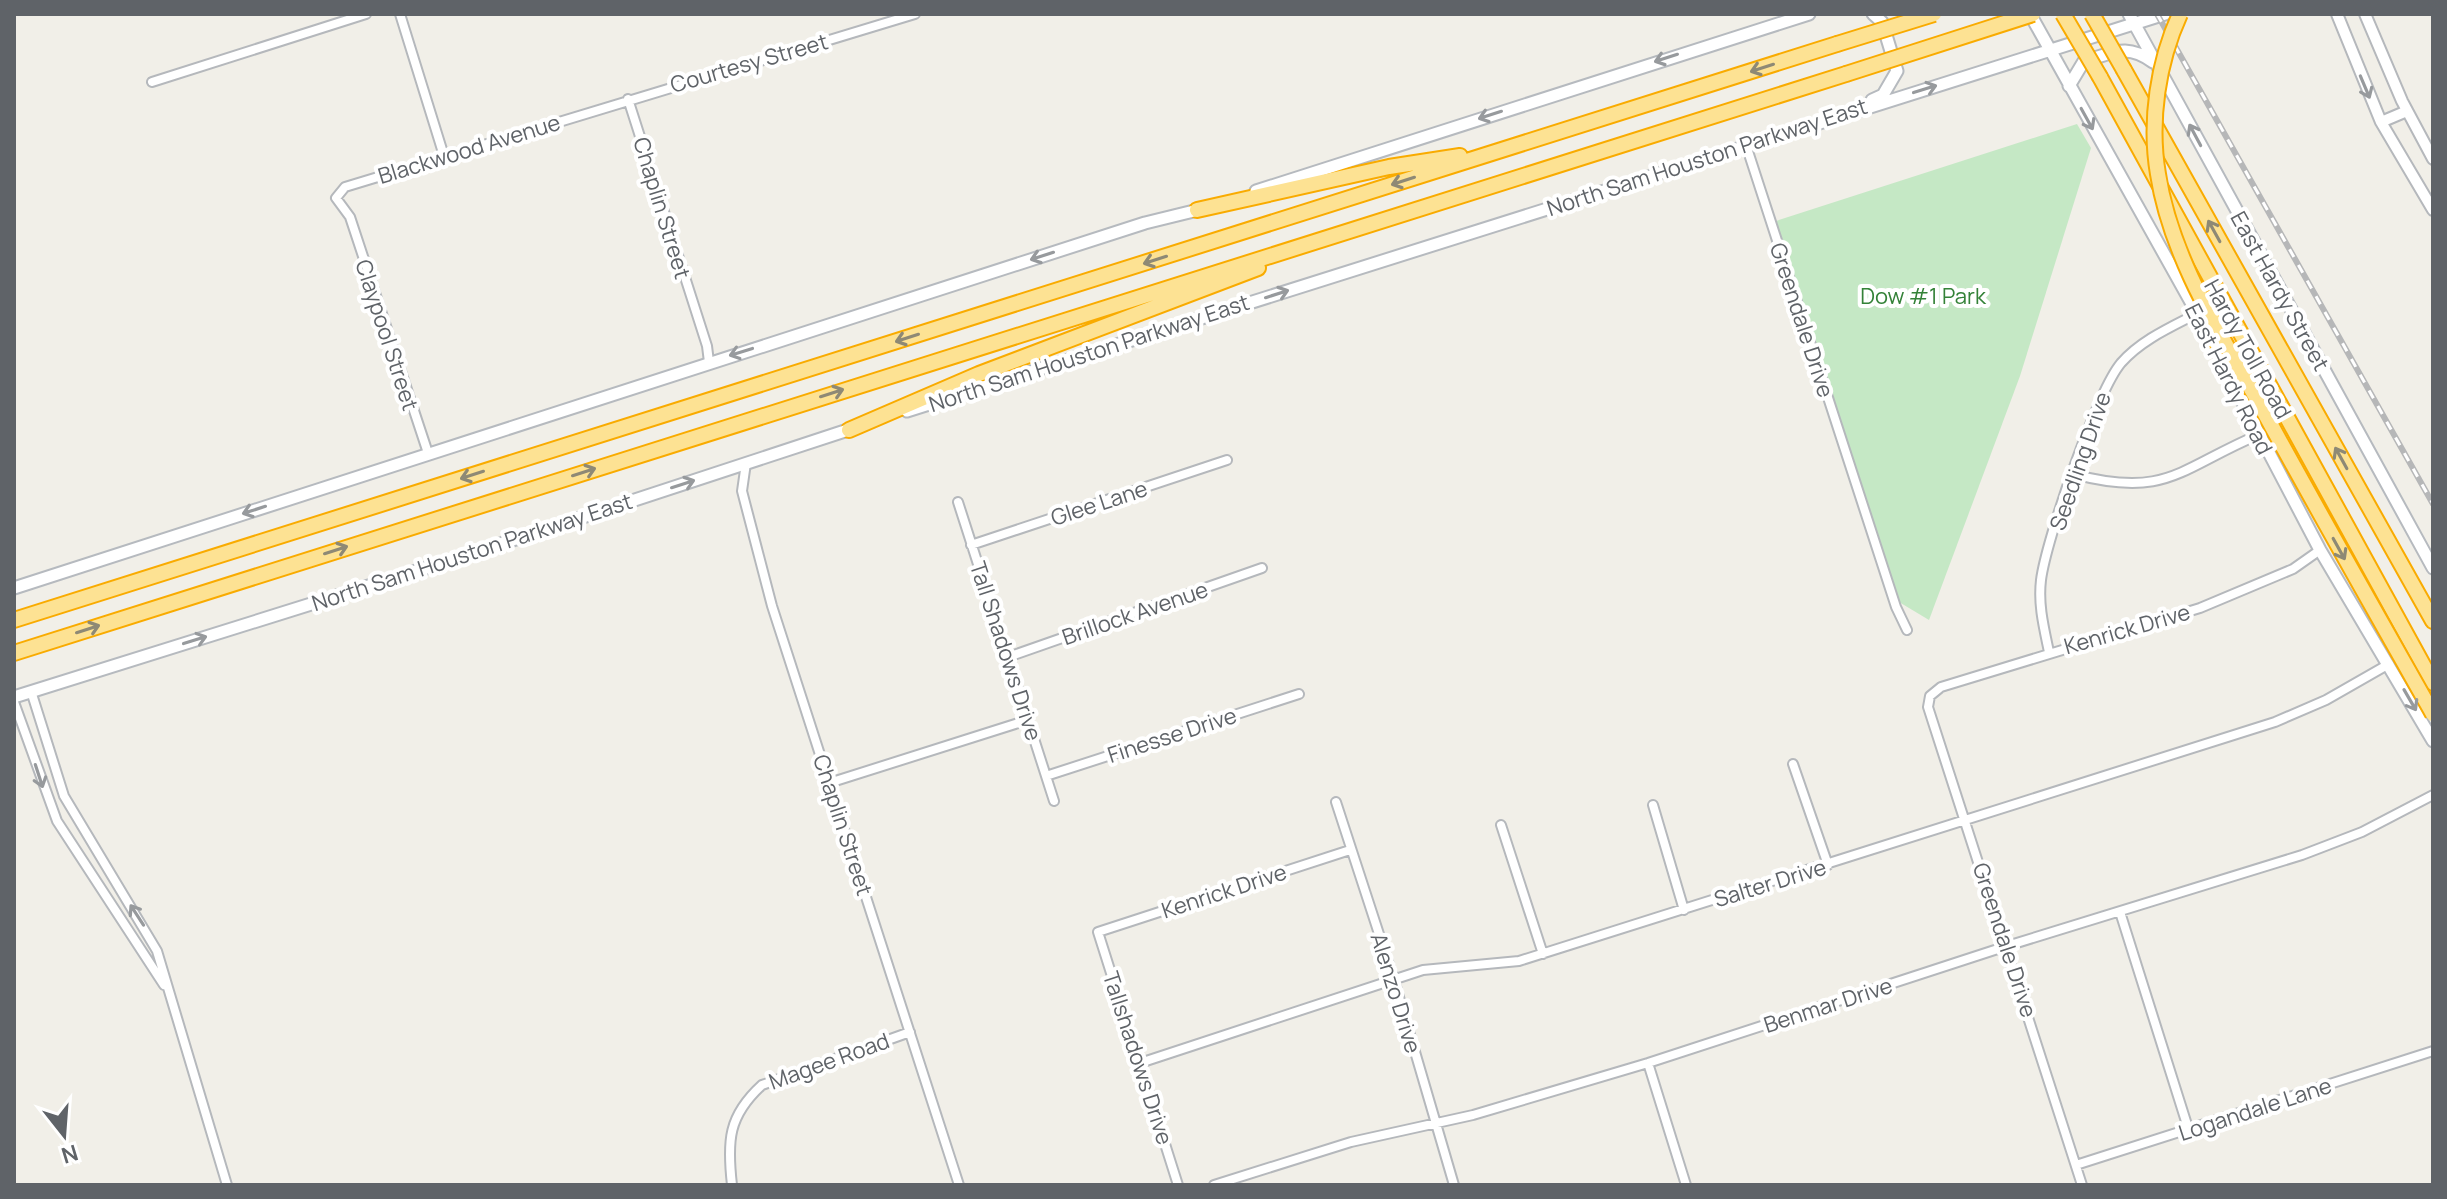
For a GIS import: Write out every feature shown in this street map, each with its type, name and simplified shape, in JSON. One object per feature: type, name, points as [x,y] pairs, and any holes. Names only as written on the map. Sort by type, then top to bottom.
[{"type":"highway","points":[[14,620],[1934,14]]},
{"type":"highway","name":"North Sam Houston Parkway East","points":[[14,653],[2032,14]]},
{"type":"highway","name":"Hardy Toll Road","points":[[2063,14],[2433,683]]},
{"type":"highway","name":"Hardy Toll Road","points":[[2092,14],[2433,621]]},
{"type":"highway","points":[[2180,14],[2165,55],[2157,92],[2155,139],[2158,175],[2180,253],[2236,362],[2433,714]]},
{"type":"highway","points":[[1197,210],[1389,167],[1504,150]]},
{"type":"highway","points":[[849,430],[1147,308],[1510,178]]},
{"type":"highway","points":[[2198,313],[2260,411],[2351,538]]},
{"type":"main road","points":[[14,588],[709,362],[1809,14]]},
{"type":"main road","points":[[1850,112],[1883,95],[1897,71],[1882,22],[1873,14]]},
{"type":"main road","name":"East Hardy Road","points":[[2032,14],[2152,237],[2198,313],[2258,435],[2320,550],[2433,741]]},
{"type":"main road","name":"North Sam Houston Parkway East","points":[[14,700],[31,691],[458,558],[849,430],[2050,50],[2132,19],[2165,14]]},
{"type":"main road","name":"East Hardy Street","points":[[2132,19],[2433,568]]},
{"type":"main road","points":[[2069,86],[2084,61],[2122,50],[2136,50],[2157,64]]},
{"type":"street","points":[[152,82],[366,14]]},
{"type":"street","points":[[400,14],[444,156]]},
{"type":"street","name":"Courtesy Street","points":[[628,99],[915,14]]},
{"type":"street","points":[[2337,14],[2381,122],[2433,210]]},
{"type":"street","points":[[2365,14],[2407,111],[2433,159]]},
{"type":"street","name":"Blackwood Avenue","points":[[350,217],[336,198],[345,187],[628,99]]},
{"type":"street","name":"Chaplin Street","points":[[628,99],[707,346],[709,362]]},
{"type":"street","points":[[2381,122],[2407,111]]},
{"type":"street","name":"Greendale Drive","points":[[1746,145],[1896,607],[1907,630]]},
{"type":"street","name":"Claypool Street","points":[[350,217],[428,453]]},
{"type":"street","name":"Seedling Drive","points":[[2049,652],[2041,617],[2041,580],[2073,474],[2114,373],[2152,338],[2198,313]]},
{"type":"street","points":[[2073,474],[2114,483],[2151,483],[2203,465],[2258,435]]},
{"type":"street","name":"Glee Lane","points":[[971,545],[1227,460]]},
{"type":"street","name":"Chaplin Street","points":[[746,463],[742,491],[768,591],[959,1185]]},
{"type":"street","name":"Tall Shadows Drive","points":[[958,502],[1054,801]]},
{"type":"street","name":"Kenrick Drive","points":[[1930,696],[1941,687],[2243,592],[2293,569],[2320,550]]},
{"type":"street","name":"Brillock Avenue","points":[[1008,657],[1262,568]]},
{"type":"street","name":"Salter Drive","points":[[1140,1063],[1439,967],[1501,965],[1543,954],[1828,865],[2288,717],[2326,700],[2389,664]]},
{"type":"street","points":[[31,691],[64,796],[153,940],[227,1185]]},
{"type":"street","name":"Finesse Drive","points":[[1046,776],[1299,694]]},
{"type":"street","name":"Greendale Drive","points":[[1930,696],[1928,707],[2082,1185]]},
{"type":"street","points":[[14,700],[57,821],[165,986]]},
{"type":"street","points":[[829,783],[1028,720]]},
{"type":"street","points":[[1793,764],[1828,865]]},
{"type":"street","name":"Benmar Drive","points":[[1214,1185],[1351,1142],[1473,1115],[1648,1063],[2007,946],[2333,845],[2433,795]]},
{"type":"street","name":"Alenzo Drive","points":[[1336,802],[1394,980],[1454,1185]]},
{"type":"street","points":[[1653,805],[1684,910]]},
{"type":"street","points":[[1501,825],[1543,954]]},
{"type":"street","name":"Kenrick Drive","points":[[1098,932],[1350,850]]},
{"type":"street","points":[[2120,912],[2189,1131]]},
{"type":"street","name":"Tallshadows Drive","points":[[1098,932],[1178,1185]]},
{"type":"street","name":"Magee Road","points":[[732,1185],[731,1128],[743,1103],[762,1085],[910,1032]]},
{"type":"street","name":"Logandale Lane","points":[[2076,1165],[2433,1051]]},
{"type":"street","points":[[1648,1063],[1686,1185]]},
{"type":"green space","name":"Dow #1 Park","points":[[2077,124],[2091,148],[2020,376],[1929,620],[1899,602],[1776,221]]},
{"type":"railway","points":[[2157,14],[2433,504]]}]
